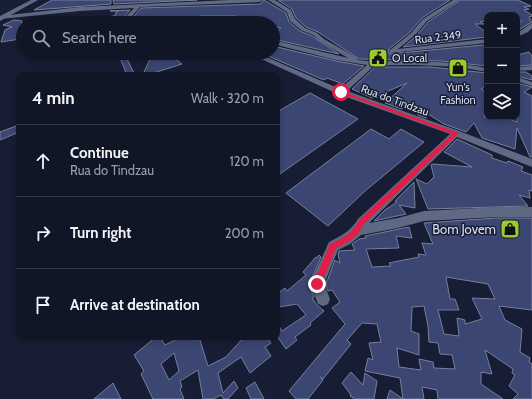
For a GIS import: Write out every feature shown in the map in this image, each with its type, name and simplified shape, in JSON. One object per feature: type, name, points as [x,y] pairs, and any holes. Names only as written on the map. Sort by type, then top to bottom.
[{"type":"street","points":[[1,18],[36,0]]},
{"type":"street","points":[[216,16],[235,11],[260,0]]},
{"type":"street","points":[[271,0],[289,11],[292,20],[303,29],[315,34],[357,61]]},
{"type":"street","points":[[395,63],[392,51],[415,32],[420,24],[456,0]]},
{"type":"street","points":[[19,16],[80,9],[140,6],[235,11]]},
{"type":"street","points":[[130,16],[140,6]]},
{"type":"street","points":[[1,18],[16,16]]},
{"type":"street","points":[[520,34],[526,31],[532,25]]},
{"type":"street","name":"Rua 2.349","points":[[392,52],[484,41]]},
{"type":"street","points":[[280,44],[336,58],[370,63],[484,68]]},
{"type":"street","name":"Rua do Tindzau","points":[[267,60],[341,92],[456,133],[532,164]]},
{"type":"street","points":[[341,92],[370,63]]},
{"type":"street","points":[[520,69],[532,68]]},
{"type":"street","points":[[520,80],[532,84]]},
{"type":"street","points":[[323,299],[317,284],[333,246],[346,240],[358,230],[362,222],[456,133]]},
{"type":"street","points":[[358,230],[398,223],[424,216],[497,212],[532,212]]},
{"type":"building","points":[[52,0],[111,0],[111,4],[34,10]]},
{"type":"building","points":[[113,0],[197,0],[114,4]]},
{"type":"building","points":[[264,0],[286,13],[289,22],[300,31],[312,36],[339,54],[280,41],[280,16],[134,16],[141,8],[260,4]]},
{"type":"building","points":[[278,0],[450,0],[422,18],[410,32],[389,49],[389,54],[483,45],[484,66],[441,61],[359,59],[318,32],[306,27],[296,18],[292,9]]},
{"type":"building","points":[[460,0],[518,0],[531,6],[524,7],[529,9],[524,10],[532,15],[529,17],[532,22],[520,29],[520,23],[522,21],[520,21],[520,12],[484,12],[484,21],[480,22],[484,24],[475,24],[484,31],[484,37],[403,47],[416,36],[428,22]]},
{"type":"building","points":[[130,10],[125,16],[115,16],[118,11],[110,11]]},
{"type":"building","points":[[16,20],[16,40],[1,42],[5,30],[12,27],[3,25]]},
{"type":"building","points":[[280,48],[364,66],[343,84],[327,78],[324,80],[277,60],[280,60]]},
{"type":"building","points":[[529,52],[532,56],[532,65],[520,66],[520,54]]},
{"type":"building","points":[[121,60],[128,60],[134,72],[126,72]]},
{"type":"building","points":[[150,60],[177,60],[182,64],[157,72],[144,72]]},
{"type":"building","points":[[375,67],[431,67],[484,73],[484,88],[481,89],[484,91],[484,120],[512,120],[517,122],[517,120],[520,120],[520,84],[532,87],[524,92],[532,96],[532,157],[530,157],[517,128],[515,149],[482,138],[474,123],[466,132],[444,124],[428,114],[426,118],[418,115],[416,110],[412,110],[409,102],[402,109],[385,103],[407,83],[372,98],[352,89]]},
{"type":"building","points":[[520,72],[526,72],[532,76],[532,80],[520,77]]},
{"type":"building","points":[[310,93],[358,119],[280,174],[280,110]]},
{"type":"building","points":[[16,126],[16,133],[0,140],[0,132]]},
{"type":"building","points":[[371,129],[389,139],[401,129],[424,142],[365,191],[328,226],[286,193]]},
{"type":"building","points":[[457,139],[492,155],[492,158],[507,163],[508,161],[523,167],[521,171],[532,175],[532,191],[529,190],[530,198],[519,195],[528,206],[428,209],[416,179],[427,184],[434,177],[432,164],[472,167],[444,152]]},
{"type":"building","points":[[414,182],[415,208],[399,205],[406,214],[374,221],[385,210],[397,202],[395,201]]},
{"type":"building","points":[[497,218],[532,218],[532,310],[499,306],[505,320],[522,329],[520,352],[530,358],[529,362],[532,364],[532,399],[513,399],[518,394],[509,386],[515,375],[512,373],[513,369],[485,350],[492,374],[481,372],[481,384],[503,399],[438,399],[437,390],[422,387],[424,399],[403,399],[400,378],[365,371],[368,358],[373,360],[369,343],[381,342],[377,324],[362,323],[347,340],[351,344],[323,379],[320,377],[323,380],[308,399],[296,399],[289,391],[345,324],[332,308],[340,302],[332,290],[328,291],[326,284],[335,260],[340,263],[338,254],[339,251],[355,250],[352,244],[359,239],[366,238],[365,236],[409,227],[412,238],[396,236],[399,248],[366,249],[372,267],[391,266],[389,263],[419,257],[418,254],[426,255],[422,243],[433,244],[424,223]],"holes":[[[446,277],[488,284],[495,299],[472,298],[482,319],[465,324],[465,320],[457,318],[459,336],[444,334],[438,310],[459,310],[455,299],[450,299]],[[424,306],[428,326],[429,342],[438,343],[440,354],[452,355],[455,369],[434,368],[433,362],[419,359],[421,370],[399,367],[397,348],[419,355],[419,334],[411,331],[412,307]]]},
{"type":"building","points":[[319,255],[321,257],[309,285],[314,297],[312,298],[324,311],[310,323],[311,325],[295,337],[297,340],[286,349],[280,340],[280,328],[282,331],[306,315],[297,304],[280,307],[280,292],[285,288],[287,291],[306,275],[303,272],[316,257],[317,258]]},
{"type":"building","points":[[152,340],[162,340],[165,345],[175,340],[200,340],[208,366],[226,357],[241,340],[269,340],[271,343],[265,347],[271,356],[250,373],[241,357],[218,373],[223,393],[234,381],[238,388],[228,399],[224,399],[221,395],[213,399],[203,399],[198,370],[180,381],[182,387],[180,389],[184,399],[153,399],[141,374],[144,371],[134,355]],"holes":[[[174,353],[179,371],[169,380],[161,364]]]},
{"type":"building","points":[[351,372],[363,385],[365,373],[377,381],[374,399],[355,399],[350,396],[351,395],[342,383]]},
{"type":"building","points":[[255,382],[264,399],[251,399],[246,388]]},
{"type":"building","points":[[113,383],[121,399],[94,399]]},
{"type":"building","points":[[390,390],[403,399],[387,399]]},
{"type":"place","name":"O Local","points":[[378,58]]},
{"type":"place","name":"Yun's Fashion","points":[[458,68]]},
{"type":"place","name":"Bom Jovem","points":[[510,229]]},
{"type":"route","points":[[317,284],[333,246],[346,240],[358,230],[362,222],[456,133],[341,92]]}]
